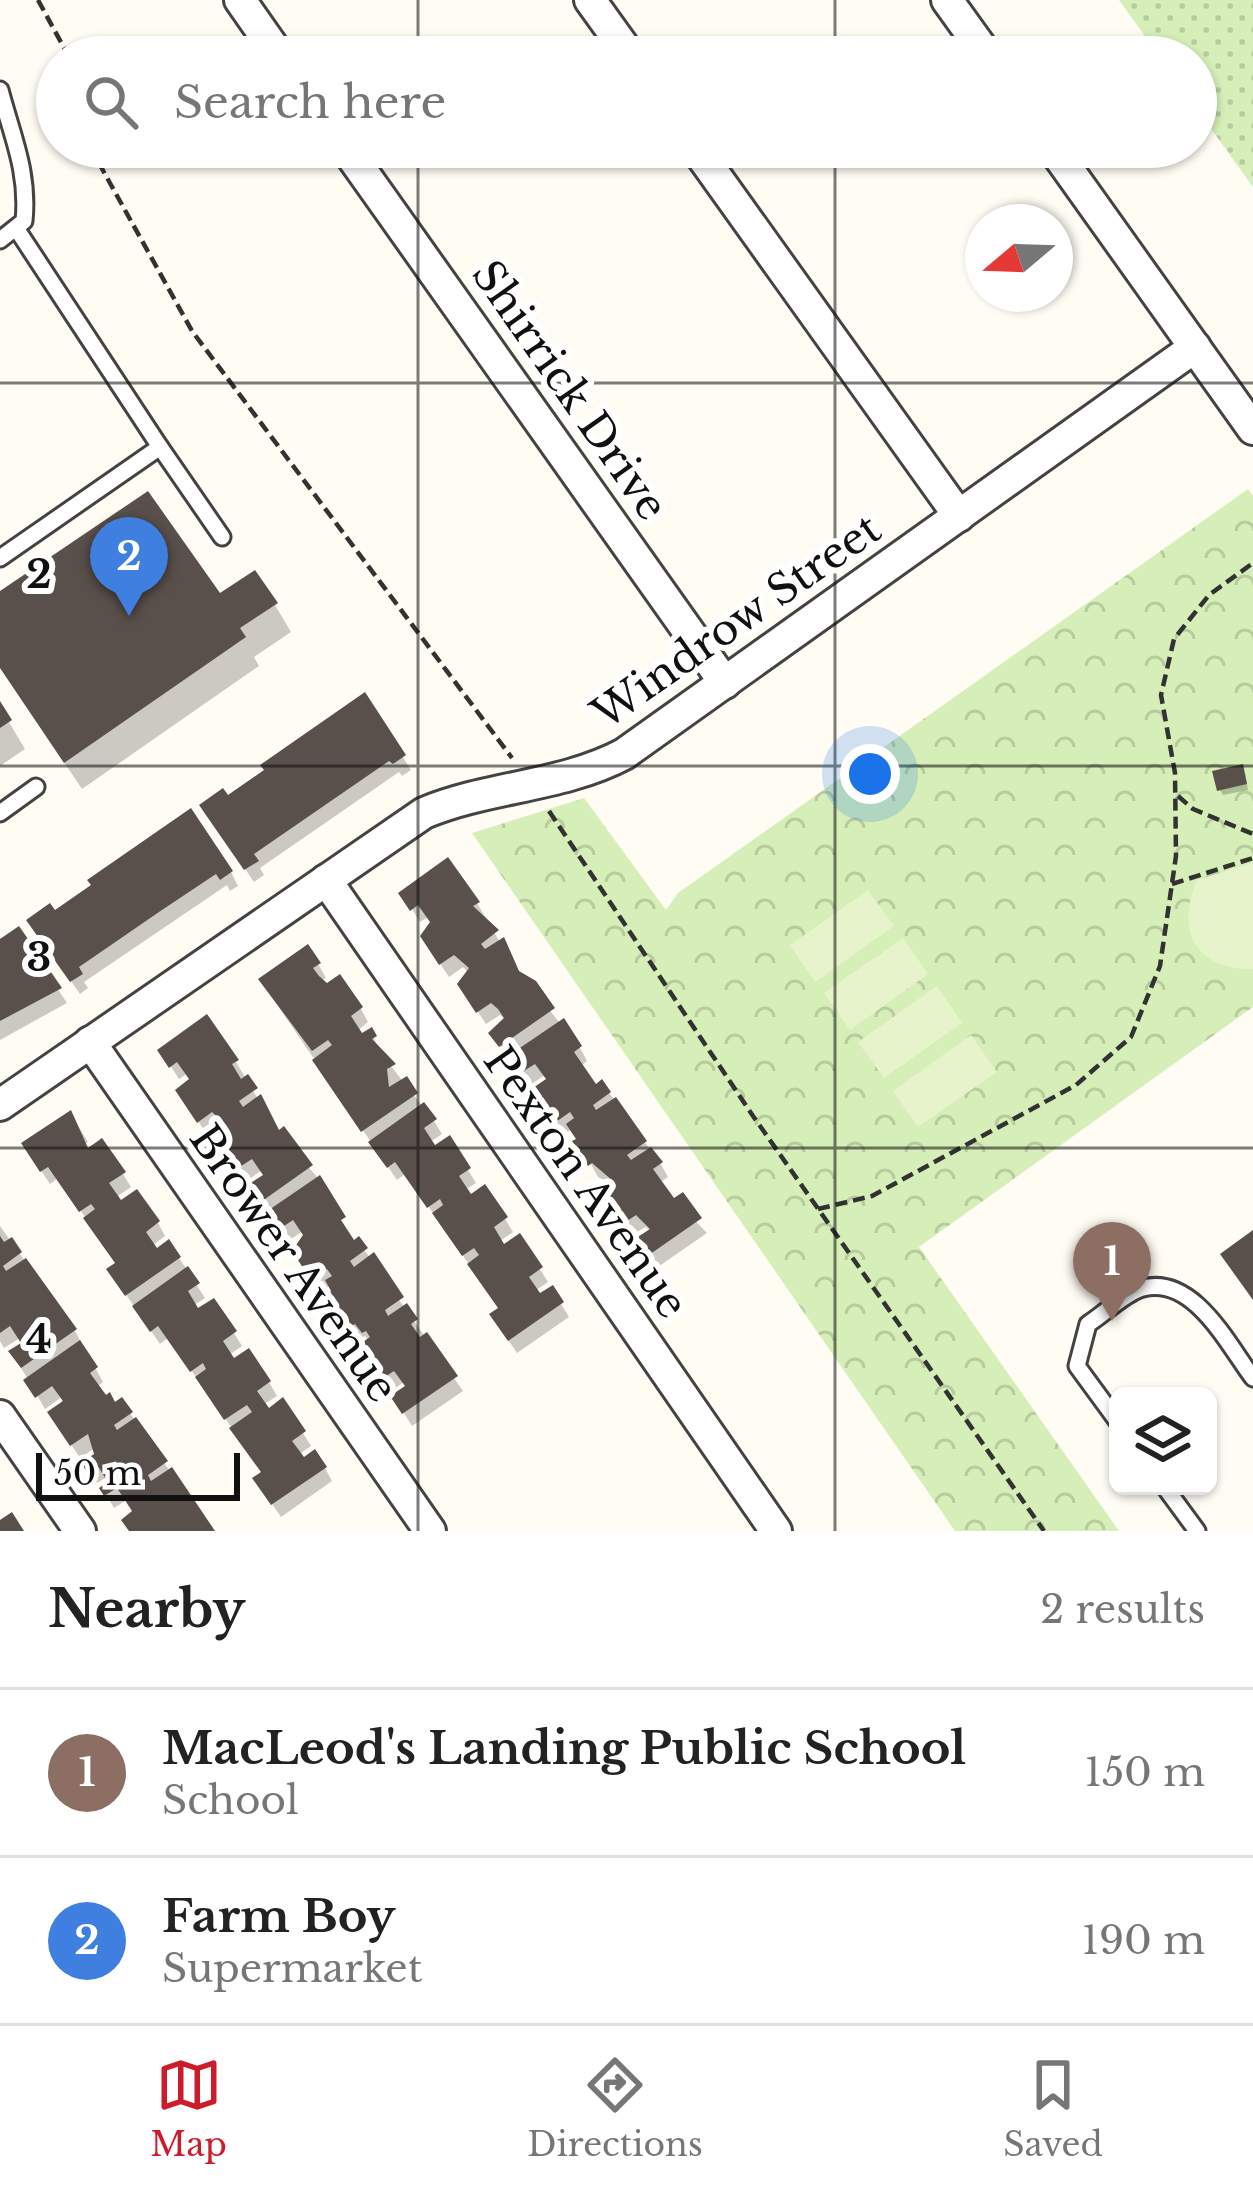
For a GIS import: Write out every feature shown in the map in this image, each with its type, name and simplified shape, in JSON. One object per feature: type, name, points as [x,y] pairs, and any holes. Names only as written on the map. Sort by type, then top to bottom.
[{"type":"street","points":[[240,0],[265,36]]},
{"type":"street","points":[[590,0],[616,36]]},
{"type":"street","points":[[947,0],[973,36]]},
{"type":"street","name":"Shirrick Drive","points":[[360,168],[725,683]]},
{"type":"street","points":[[710,168],[959,516]]},
{"type":"street","points":[[1067,168],[1253,429]]},
{"type":"street","name":"Windrow Street","points":[[0,1105],[424,813],[470,793],[600,767],[624,754],[1195,347]]},
{"type":"street","name":"Pexton Avenue","points":[[326,880],[776,1531]]},
{"type":"street","name":"Brower Avenue","points":[[90,1042],[430,1531]]},
{"type":"street","points":[[0,1416],[80,1531]]},
{"type":"lane","points":[[0,90],[4,130],[20,149],[28,183],[24,221],[0,240]]},
{"type":"lane","points":[[16,227],[223,537]]},
{"type":"lane","points":[[0,558],[160,447]]},
{"type":"lane","points":[[0,813],[37,787]]},
{"type":"lane","points":[[1109,1410],[1077,1366],[1088,1324],[1143,1288],[1172,1290],[1195,1300],[1253,1378]]},
{"type":"lane","points":[[1171,1495],[1197,1531]]},
{"type":"path","points":[[38,0],[58,36]]},
{"type":"path","points":[[102,168],[192,331],[530,784],[818,1209],[1044,1531]]},
{"type":"path","points":[[818,1209],[872,1196],[1076,1085],[1131,1037],[1160,966],[1172,884],[1176,794],[1161,695],[1174,639],[1209,595],[1253,563]]},
{"type":"path","points":[[1176,794],[1193,809],[1253,834]]},
{"type":"path","points":[[1172,884],[1253,858]]},
{"type":"green space","points":[[1119,0],[1253,0],[1253,187],[1217,137],[1217,36],[1145,36]]},
{"type":"green space","points":[[1248,489],[1253,496],[1253,1007],[919,1247],[1119,1531],[955,1531],[472,833],[584,798],[666,910],[678,893]]},
{"type":"green space","points":[[1253,863],[1253,969],[1233,968],[1204,955],[1195,944],[1188,916],[1191,899],[1197,880]]},
{"type":"green space","points":[[868,890],[894,926],[815,982],[790,945]]},
{"type":"green space","points":[[903,938],[928,974],[850,1030],[824,993]]},
{"type":"green space","points":[[937,986],[962,1023],[884,1078],[858,1042]]},
{"type":"green space","points":[[971,1035],[997,1072],[918,1127],[893,1091]]},
{"type":"building","points":[[148,491],[220,593],[255,570],[278,603],[240,628],[246,637],[64,763],[0,668],[0,591]]},
{"type":"building","points":[[365,692],[406,755],[393,764],[389,761],[254,854],[259,861],[244,870],[199,805],[223,788],[228,795],[264,770],[260,765]]},
{"type":"building","points":[[0,701],[12,720],[0,728]]},
{"type":"building","points":[[1243,764],[1247,784],[1217,791],[1212,771]]},
{"type":"building","points":[[191,808],[233,871],[220,880],[216,874],[159,912],[79,967],[83,974],[70,982],[26,920],[50,903],[55,910],[91,885],[87,880]]},
{"type":"building","points":[[448,857],[480,902],[473,906],[499,930],[481,944],[485,949],[504,937],[519,971],[536,981],[555,1008],[499,1047],[488,1033],[504,1018],[491,1003],[476,1013],[457,984],[469,968],[454,955],[439,965],[420,936],[430,922],[418,905],[410,911],[398,893]]},
{"type":"building","points":[[19,926],[62,988],[0,1021],[0,939]]},
{"type":"building","points":[[308,944],[321,963],[313,968],[327,983],[340,974],[363,1007],[351,1016],[362,1033],[372,1027],[377,1036],[372,1039],[396,1064],[387,1069],[389,1087],[407,1076],[418,1093],[361,1132],[312,1060],[332,1045],[328,1040],[312,1051],[258,979]]},
{"type":"building","points":[[207,1014],[239,1060],[232,1064],[241,1079],[248,1074],[258,1088],[239,1101],[243,1107],[261,1094],[279,1130],[284,1126],[313,1165],[258,1204],[246,1186],[263,1175],[252,1159],[235,1170],[213,1136],[227,1126],[212,1112],[197,1123],[175,1090],[189,1079],[177,1062],[169,1068],[157,1050]]},
{"type":"building","points":[[564,1018],[582,1046],[574,1052],[596,1084],[602,1079],[611,1092],[593,1105],[596,1110],[616,1097],[647,1141],[627,1155],[631,1160],[651,1147],[663,1162],[653,1169],[674,1198],[683,1192],[702,1218],[646,1257],[633,1240],[650,1229],[636,1215],[624,1223],[600,1189],[613,1181],[592,1163],[588,1166],[572,1141],[576,1139],[566,1124],[574,1118],[570,1112],[553,1124],[530,1090],[546,1079],[535,1064],[517,1075],[505,1058]]},
{"type":"building","points":[[424,1102],[437,1119],[424,1128],[435,1145],[450,1135],[471,1168],[459,1176],[471,1194],[485,1184],[508,1217],[494,1227],[504,1244],[520,1233],[543,1267],[529,1277],[540,1293],[553,1285],[564,1302],[508,1341],[489,1314],[498,1308],[467,1264],[479,1255],[474,1248],[462,1256],[432,1213],[443,1205],[440,1199],[427,1208],[395,1162],[387,1168],[368,1142]]},
{"type":"building","points":[[71,1110],[88,1148],[102,1138],[126,1172],[109,1183],[121,1200],[137,1189],[160,1221],[146,1232],[157,1248],[169,1239],[181,1257],[125,1296],[106,1269],[115,1263],[83,1218],[95,1209],[91,1204],[79,1212],[48,1167],[40,1172],[21,1143]]},
{"type":"building","points":[[320,1175],[354,1240],[359,1236],[368,1248],[350,1261],[354,1267],[374,1252],[404,1297],[385,1310],[388,1316],[407,1303],[418,1319],[411,1324],[420,1337],[427,1332],[458,1376],[402,1414],[390,1396],[405,1386],[394,1371],[377,1382],[354,1348],[370,1337],[366,1331],[362,1333],[355,1324],[342,1332],[319,1299],[331,1291],[325,1280],[332,1276],[327,1269],[311,1280],[292,1251],[303,1235],[293,1220],[275,1232],[263,1214]]},
{"type":"building","points":[[1253,1230],[1253,1300],[1220,1254]]},
{"type":"building","points":[[0,1236],[4,1242],[12,1237],[22,1252],[3,1266],[6,1271],[26,1258],[77,1329],[21,1368],[8,1351],[21,1343],[10,1326],[0,1333]]},
{"type":"building","points":[[188,1266],[200,1283],[188,1291],[198,1308],[214,1298],[237,1331],[223,1341],[234,1358],[249,1348],[271,1381],[257,1391],[269,1408],[283,1397],[306,1431],[292,1441],[304,1457],[315,1449],[327,1467],[271,1505],[252,1478],[261,1472],[229,1428],[252,1412],[247,1405],[224,1420],[195,1377],[206,1369],[203,1363],[190,1372],[158,1326],[150,1332],[132,1306]]},
{"type":"building","points":[[80,1340],[98,1367],[90,1373],[106,1395],[110,1392],[115,1402],[122,1397],[133,1412],[114,1425],[117,1430],[136,1417],[168,1461],[148,1475],[151,1481],[172,1467],[215,1531],[129,1531],[121,1520],[132,1511],[117,1488],[104,1496],[99,1488],[108,1482],[97,1465],[87,1472],[81,1463],[94,1454],[88,1434],[70,1446],[47,1412],[63,1401],[52,1386],[35,1398],[23,1380]]},
{"type":"building","points":[[12,1512],[24,1531],[0,1531],[0,1520]]},
{"type":"place","name":"Farm Boy","points":[[129,616]]},
{"type":"place","name":"MacLeod's Landing Public School","points":[[1112,1321]]}]
